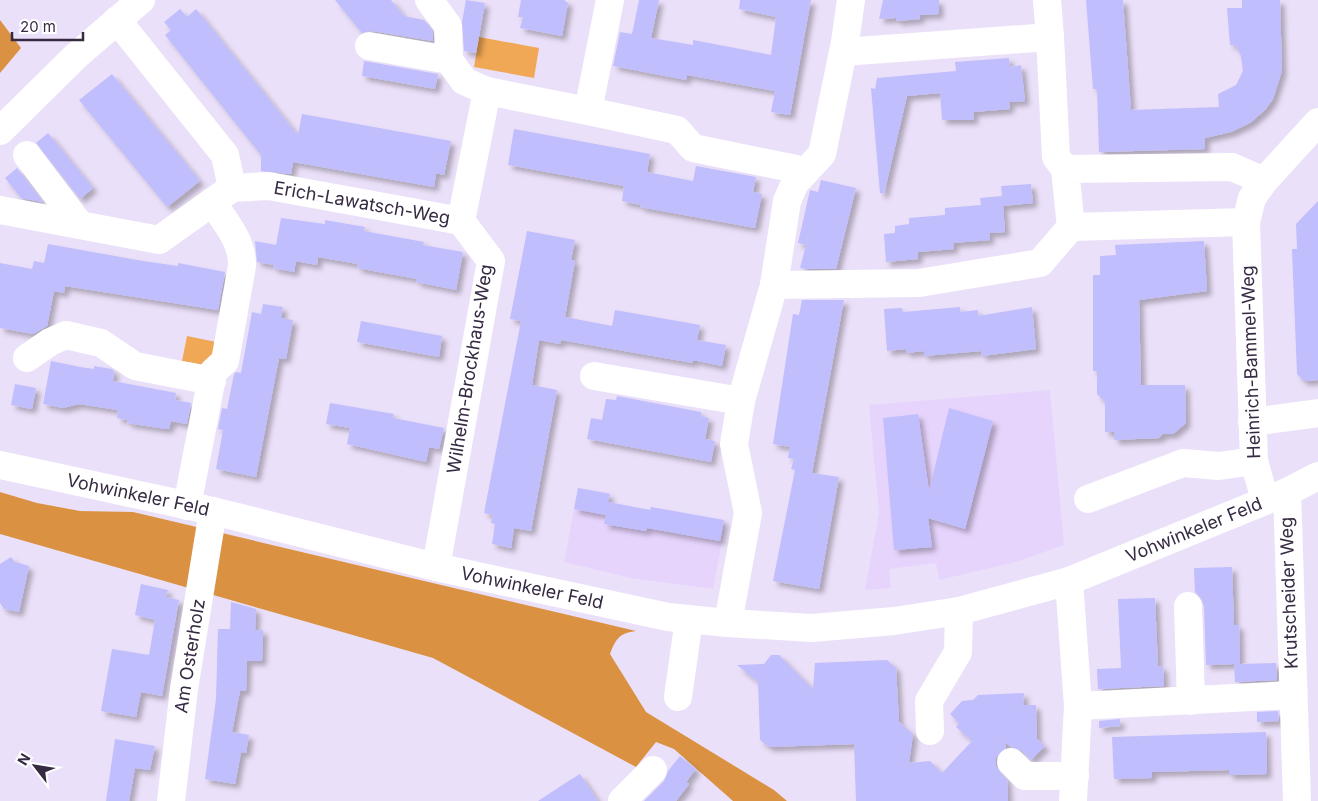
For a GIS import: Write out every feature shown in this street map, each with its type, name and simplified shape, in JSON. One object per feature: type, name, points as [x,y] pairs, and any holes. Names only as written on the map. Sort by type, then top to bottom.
[{"type":"street","points":[[0,131],[76,56],[140,0]]},
{"type":"street","points":[[429,0],[448,26],[448,60],[464,81],[486,91],[677,130],[692,148],[806,171]]},
{"type":"street","points":[[588,111],[610,0]]},
{"type":"street","points":[[728,623],[748,513],[734,444],[741,401],[774,285],[787,201],[795,183],[822,154],[843,52],[851,0]]},
{"type":"street","points":[[774,285],[919,283],[1040,263],[1071,227],[1065,169],[1056,157],[1047,0]]},
{"type":"street","points":[[117,20],[225,155],[222,195],[242,255],[225,361],[213,372],[200,508]]},
{"type":"street","points":[[843,52],[1050,37]]},
{"type":"street","points":[[370,46],[448,60]]},
{"type":"street","points":[[461,221],[486,91]]},
{"type":"street","name":"Heinrich-Bammel-Weg","points":[[1276,496],[1254,461],[1246,222],[1252,198],[1264,181],[1318,122]]},
{"type":"street","points":[[27,155],[80,225]]},
{"type":"street","points":[[1065,169],[1232,166],[1264,181]]},
{"type":"street","name":"Erich-Lawatsch-Weg","points":[[222,195],[269,186],[461,221]]},
{"type":"street","points":[[0,210],[159,240],[222,195]]},
{"type":"street","name":"Wilhelm-Brockhaus-Weg","points":[[436,567],[492,261],[461,221]]},
{"type":"street","points":[[1071,227],[1246,222]]},
{"type":"street","points":[[27,358],[50,342],[66,336],[101,343],[135,366],[212,381]]},
{"type":"street","points":[[594,376],[741,401]]},
{"type":"street","points":[[1252,422],[1318,413]]},
{"type":"street","points":[[1088,499],[1183,463],[1219,466],[1254,461]]},
{"type":"street","name":"Vohwinkeler Feld","points":[[0,466],[200,508],[436,567],[668,617],[812,628],[894,621],[959,611],[1070,581],[1276,496],[1318,476]]},
{"type":"street","name":"Krutscheider Weg","points":[[1276,496],[1292,695],[1297,801]]},
{"type":"street","name":"Am Osterholz","points":[[171,801],[184,689],[200,508]]},
{"type":"street","points":[[1011,762],[1025,776],[1074,789],[1078,706],[1070,581]]},
{"type":"street","points":[[1188,606],[1191,701]]},
{"type":"street","points":[[930,731],[929,700],[958,652],[959,611]]},
{"type":"street","points":[[678,697],[689,619]]},
{"type":"street","name":"Krutscheider Weg","points":[[1078,706],[1292,695]]},
{"type":"street","points":[[622,801],[653,770]]},
{"type":"shaded area","points":[[0,20],[21,48],[0,73]]},
{"type":"shaded area","points":[[479,37],[539,48],[534,78],[474,67]]},
{"type":"shaded area","points":[[187,336],[221,343],[205,365],[182,361]]},
{"type":"shaded area","points":[[1050,390],[1064,545],[1016,562],[939,580],[936,563],[889,569],[891,588],[865,590],[879,513],[869,405]]},
{"type":"shaded area","points":[[578,488],[610,493],[609,502],[650,510],[651,507],[726,521],[713,589],[631,578],[564,562]]},
{"type":"shaded area","points":[[0,492],[37,503],[80,511],[133,512],[636,631],[619,637],[610,654],[646,712],[774,790],[787,801],[733,801],[674,749],[656,742],[636,767],[433,658],[0,534]]},
{"type":"building","points":[[335,0],[391,0],[404,16],[424,20],[433,31],[433,41],[372,31],[362,33]]},
{"type":"building","points":[[466,0],[485,3],[476,53],[464,51],[462,22]]},
{"type":"building","points":[[521,0],[564,0],[568,3],[562,36],[520,28],[523,17],[518,17]]},
{"type":"building","points":[[639,0],[659,0],[651,38],[693,45],[693,40],[771,55],[776,17],[739,9],[740,0],[811,0],[790,115],[771,112],[775,91],[687,75],[686,80],[613,66],[620,32],[632,34]]},
{"type":"building","points":[[883,0],[939,0],[939,14],[920,15],[920,19],[897,21],[896,18],[879,19]]},
{"type":"building","points":[[1086,0],[1123,0],[1131,110],[1219,107],[1218,94],[1236,85],[1243,71],[1241,56],[1235,45],[1230,45],[1227,8],[1242,8],[1242,0],[1280,0],[1282,71],[1273,99],[1265,110],[1250,123],[1231,132],[1205,138],[1205,149],[1099,152],[1097,89],[1093,89]]},
{"type":"building","points":[[180,9],[187,17],[196,9],[298,135],[302,114],[451,141],[444,175],[436,173],[434,187],[293,162],[291,174],[261,171],[261,155],[165,35],[171,30],[164,22]]},
{"type":"building","points":[[1009,58],[1010,67],[1021,65],[1025,101],[1009,102],[1010,109],[973,112],[974,120],[942,120],[940,93],[907,96],[884,194],[880,193],[871,88],[875,89],[877,78],[956,71],[955,62]]},
{"type":"building","points":[[364,61],[438,74],[435,89],[362,76]]},
{"type":"building","points":[[112,74],[200,181],[167,207],[79,100]]},
{"type":"building","points":[[514,129],[650,154],[647,172],[693,181],[696,166],[756,177],[753,192],[762,194],[755,228],[640,207],[641,205],[622,201],[624,186],[508,165]]},
{"type":"building","points":[[48,133],[93,188],[80,199],[36,143]]},
{"type":"building","points":[[17,168],[43,202],[21,198],[5,178]]},
{"type":"building","points":[[821,180],[856,188],[836,269],[800,268],[806,245],[798,243],[810,190],[818,192]]},
{"type":"building","points":[[1031,184],[1033,203],[1003,206],[1005,232],[989,233],[990,240],[953,243],[954,249],[918,252],[918,259],[886,262],[884,234],[895,233],[895,226],[909,224],[909,218],[945,215],[945,208],[981,205],[980,198],[1002,196],[1001,186]]},
{"type":"building","points":[[1318,201],[1318,380],[1304,381],[1297,374],[1292,249],[1297,249],[1296,224]]},
{"type":"building","points":[[281,218],[325,224],[325,220],[365,227],[364,231],[424,242],[423,245],[463,252],[456,290],[416,282],[417,279],[357,268],[358,264],[318,257],[317,265],[296,261],[294,272],[273,268],[274,265],[257,262],[255,241],[276,245]]},
{"type":"building","points":[[527,231],[575,240],[571,260],[575,261],[565,317],[612,326],[615,310],[700,325],[697,340],[726,345],[722,366],[693,360],[693,363],[561,340],[560,344],[539,340],[532,385],[557,390],[531,531],[514,528],[511,548],[492,544],[495,524],[491,523],[493,515],[484,513],[521,321],[510,319]]},
{"type":"building","points":[[1204,241],[1207,291],[1139,300],[1141,385],[1185,385],[1186,423],[1173,434],[1163,434],[1159,438],[1114,440],[1114,432],[1105,432],[1105,402],[1097,394],[1097,371],[1093,371],[1093,275],[1100,275],[1100,256],[1116,255],[1115,245]]},
{"type":"building","points":[[48,244],[143,261],[178,266],[178,263],[225,272],[218,310],[65,286],[64,293],[54,291],[47,326],[33,334],[0,328],[0,263],[32,269],[34,261],[44,263]]},
{"type":"building","points":[[802,300],[844,300],[812,473],[839,477],[819,589],[773,581],[795,470],[791,469],[794,459],[788,458],[790,447],[773,444],[793,314],[799,315]]},
{"type":"building","points":[[263,304],[283,307],[281,318],[293,320],[286,359],[279,358],[256,477],[216,469],[223,430],[218,429],[222,408],[227,409],[234,374],[236,372],[241,373],[252,312],[261,314]]},
{"type":"building","points":[[960,307],[960,312],[978,310],[978,316],[1032,307],[1036,349],[982,356],[981,351],[924,356],[924,351],[906,353],[906,349],[887,351],[884,309],[902,308],[903,312]]},
{"type":"building","points":[[361,321],[442,336],[439,357],[357,342]]},
{"type":"building","points":[[51,361],[94,369],[94,366],[112,369],[114,371],[113,381],[176,393],[175,400],[191,403],[187,424],[171,421],[169,429],[159,428],[127,423],[128,420],[117,418],[118,410],[79,404],[63,408],[43,404]]},
{"type":"building","points":[[15,384],[36,388],[32,409],[11,405]]},
{"type":"building","points":[[617,396],[701,412],[701,416],[709,418],[705,439],[715,441],[711,462],[587,439],[591,418],[602,420],[606,399],[616,400]]},
{"type":"building","points":[[330,403],[394,414],[393,418],[444,428],[439,449],[429,447],[426,462],[347,444],[350,428],[326,424]]},
{"type":"building","points":[[949,408],[993,421],[965,529],[928,518],[932,547],[894,550],[883,418],[918,414],[929,491]]},
{"type":"building","points":[[578,488],[610,494],[608,502],[650,510],[651,507],[724,520],[720,541],[647,528],[646,531],[604,524],[606,515],[574,509]]},
{"type":"building","points":[[11,557],[15,562],[29,566],[19,612],[4,609],[0,603],[0,564]]},
{"type":"building","points":[[1232,567],[1234,625],[1239,625],[1240,664],[1276,663],[1277,680],[1235,682],[1234,664],[1206,665],[1204,606],[1201,598],[1195,592],[1194,568]]},
{"type":"building","points":[[141,584],[168,590],[166,597],[179,600],[162,696],[141,692],[136,717],[101,711],[112,649],[149,655],[155,620],[135,615]]},
{"type":"building","points":[[1155,598],[1158,667],[1163,666],[1164,686],[1098,689],[1097,669],[1121,668],[1118,599]]},
{"type":"building","points":[[231,602],[256,609],[255,630],[263,630],[262,661],[247,661],[246,691],[240,691],[232,732],[249,735],[246,753],[241,752],[235,784],[205,779],[216,699],[218,629],[230,629]]},
{"type":"building","points":[[771,655],[779,655],[813,689],[815,663],[887,660],[896,668],[899,722],[913,734],[909,763],[930,761],[942,773],[972,741],[956,727],[959,723],[950,714],[962,701],[973,700],[978,695],[1024,693],[1023,705],[1036,705],[1037,739],[1045,746],[1031,760],[1022,751],[1011,747],[1005,742],[1006,748],[996,758],[996,766],[1007,780],[1008,801],[856,801],[854,744],[769,747],[760,740],[758,682],[737,665],[764,664]]},
{"type":"building","points":[[1278,711],[1279,721],[1257,722],[1257,712]]},
{"type":"building","points":[[1120,719],[1120,726],[1099,728],[1099,721]]},
{"type":"building","points":[[1266,732],[1267,774],[1229,775],[1229,770],[1152,772],[1152,778],[1114,779],[1112,737]]},
{"type":"building","points":[[115,739],[155,746],[150,770],[135,768],[129,801],[106,801]]},
{"type":"building","points":[[680,756],[696,769],[686,782],[689,784],[676,801],[644,801],[664,781],[668,771]]},
{"type":"building","points":[[580,774],[598,801],[538,801],[570,780]]}]
